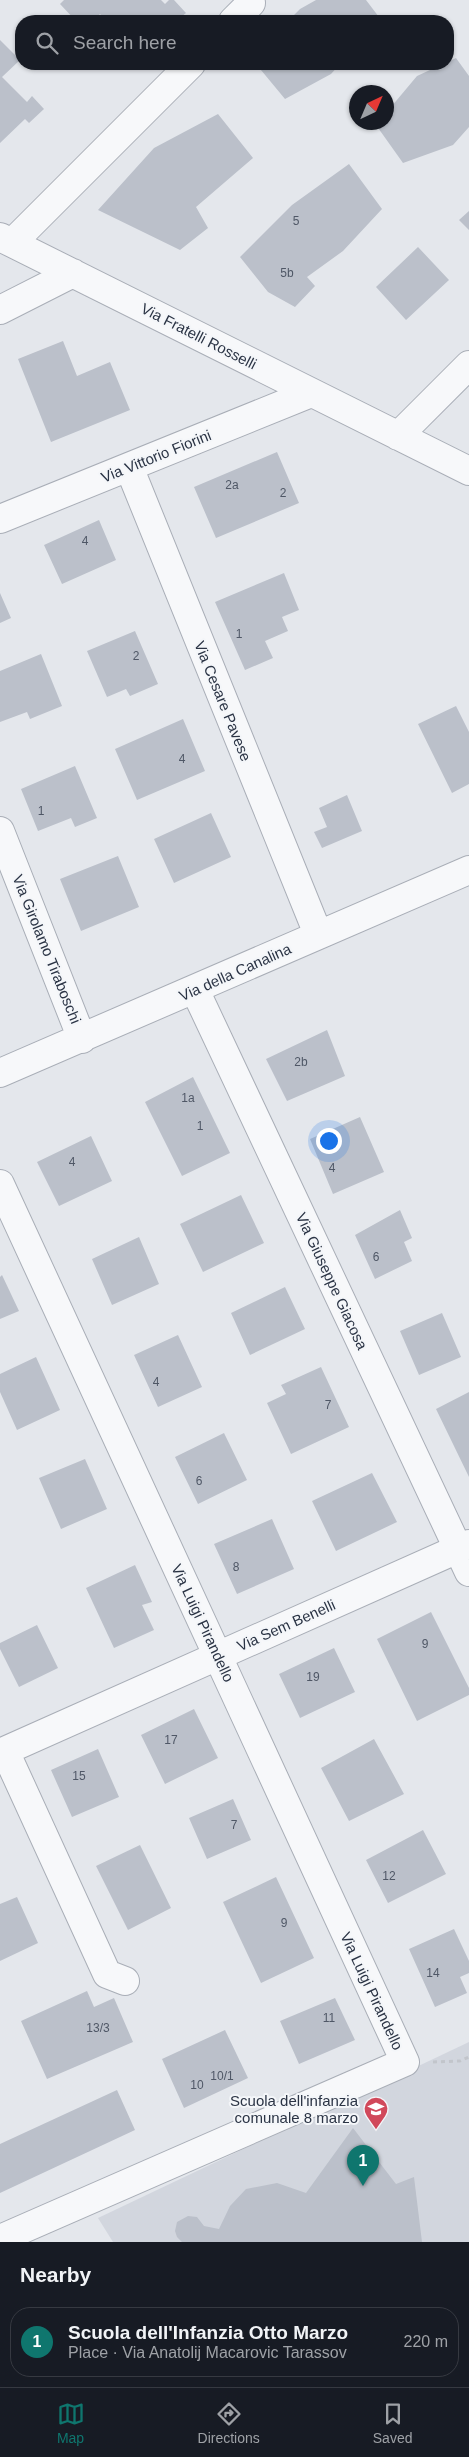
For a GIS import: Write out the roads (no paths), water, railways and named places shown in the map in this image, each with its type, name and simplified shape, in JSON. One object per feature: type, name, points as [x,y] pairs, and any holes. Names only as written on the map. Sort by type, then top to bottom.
[{"type":"street","points":[[6,240],[185,70]]},
{"type":"street","name":"Via Fratelli Rosselli","points":[[6,240],[469,471]]},
{"type":"street","points":[[0,310],[73,273]]},
{"type":"street","points":[[398,436],[469,366]]},
{"type":"street","name":"Via Vittorio Fiorini","points":[[0,519],[311,393]]},
{"type":"street","name":"Via Cesare Pavese","points":[[129,468],[318,934]]},
{"type":"street","name":"Via Girolamo Tiraboschi","points":[[0,831],[82,1039]]},
{"type":"street","name":"Via della Canalina","points":[[0,1073],[469,870]]},
{"type":"street","name":"Via Giuseppe Giacosa","points":[[195,990],[466,1555]]},
{"type":"street","name":"Via Luigi Pirandello","points":[[0,1184],[405,2062],[0,2239]]},
{"type":"street","name":"Via Sem Benelli","points":[[125,1981],[107,1974],[2,1752],[217,1655],[466,1555]]},
{"type":"place","name":"Scuola dell'infanzia comunale 8 marzo","points":[[376,2130]]},
{"type":"place","name":"Scuola dell'Infanzia Otto Marzo","points":[[363,2186]]}]
